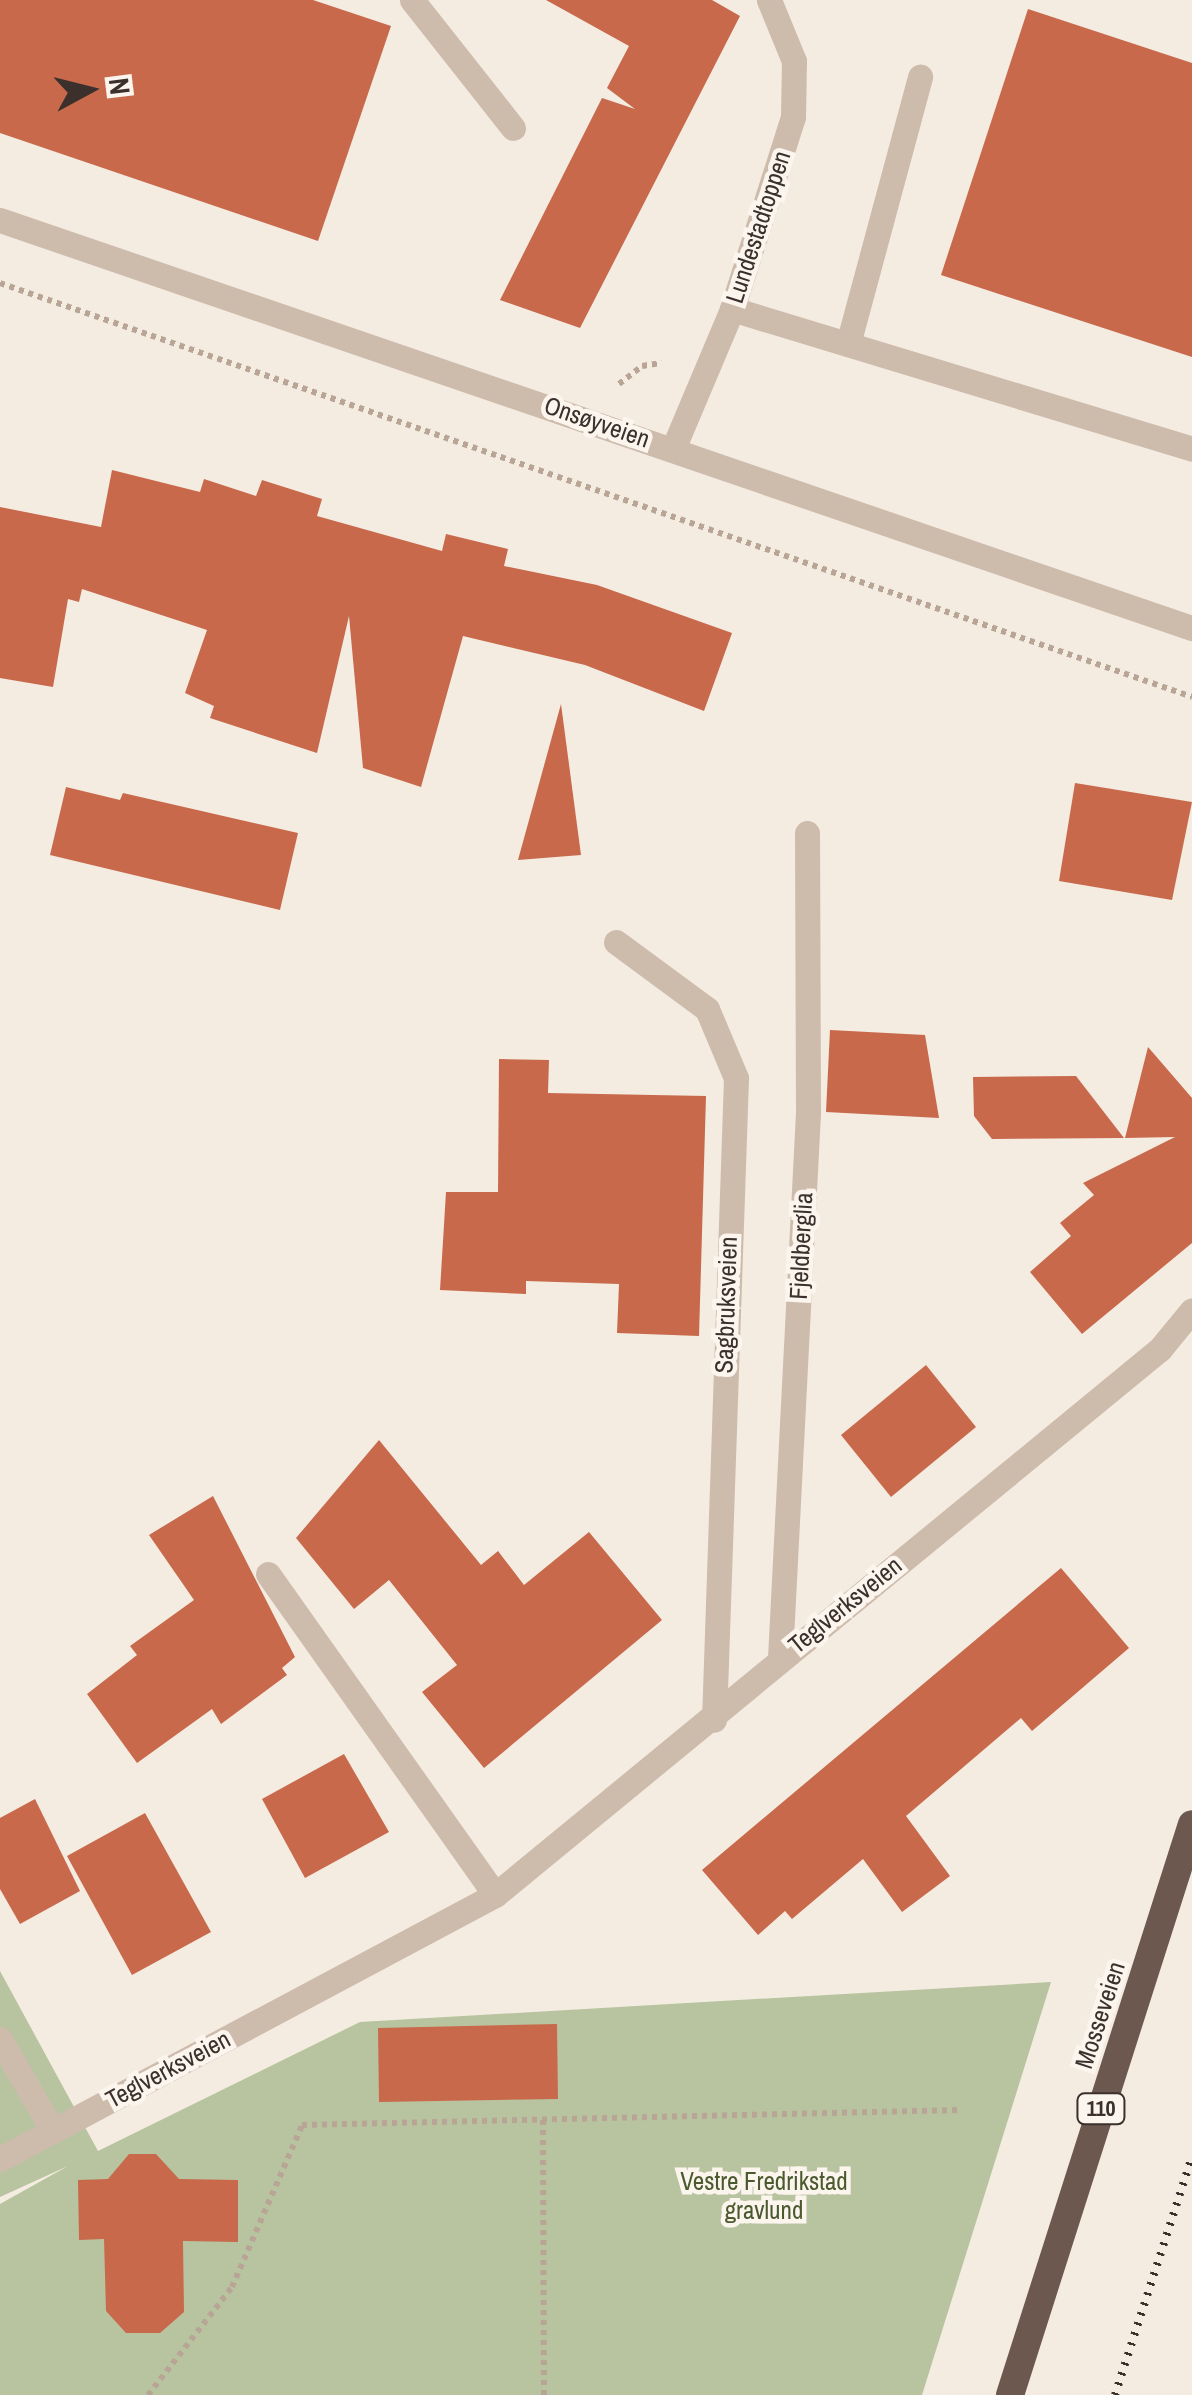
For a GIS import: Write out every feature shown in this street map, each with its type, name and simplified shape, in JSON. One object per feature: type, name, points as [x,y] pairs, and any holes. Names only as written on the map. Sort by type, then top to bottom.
[{"type":"highway","name":"Mosseveien","points":[[1010,2395],[1192,1824]]},
{"type":"street","points":[[412,0],[513,128]]},
{"type":"street","name":"Lundestadtoppen","points":[[673,449],[732,309],[793,117],[794,61],[769,0]]},
{"type":"street","points":[[848,344],[920,76]]},
{"type":"street","name":"Onsøyveien","points":[[0,220],[1192,628]]},
{"type":"street","points":[[732,309],[1192,449]]},
{"type":"street","name":"Fjeldberglia","points":[[780,1658],[808,1113],[807,833]]},
{"type":"street","name":"Sagbruksveien","points":[[616,942],[707,1009],[736,1078],[714,1720]]},
{"type":"street","name":"Teglverksveien","points":[[0,2159],[494,1895],[714,1720],[780,1658],[1160,1349],[1192,1310]]},
{"type":"street","points":[[268,1574],[494,1895]]},
{"type":"street","points":[[0,2039],[52,2131]]},
{"type":"path","points":[[0,284],[1192,697]]},
{"type":"path","points":[[148,2395],[232,2287],[302,2125],[961,2110]]},
{"type":"path","points":[[543,2120],[544,2395]]},
{"type":"green space","name":"Vestre Fredrikstad gravlund","points":[[0,1971],[98,2151],[360,2022],[1051,1982],[922,2395],[0,2395],[0,2204],[68,2166],[0,2197]]},
{"type":"building","points":[[0,0],[313,0],[391,26],[318,241],[0,133]]},
{"type":"building","points":[[546,0],[712,0],[740,16],[580,328],[500,300],[602,98],[635,109],[607,88],[629,46]]},
{"type":"building","points":[[1028,9],[1192,63],[1192,357],[941,275]]},
{"type":"building","points":[[112,470],[200,492],[204,479],[256,496],[262,480],[322,499],[317,516],[442,551],[446,534],[508,549],[504,566],[597,585],[732,633],[704,711],[585,665],[463,636],[421,787],[363,768],[349,616],[317,753],[210,718],[214,706],[185,693],[207,630],[82,589],[79,602],[68,599],[53,687],[0,678],[0,507],[101,527]]},
{"type":"building","points":[[561,704],[581,855],[518,860]]},
{"type":"building","points":[[1075,783],[1192,802],[1172,900],[1059,881]]},
{"type":"building","points":[[66,787],[120,800],[123,793],[298,833],[280,910],[50,855]]},
{"type":"building","points":[[830,1030],[925,1035],[939,1118],[826,1112]]},
{"type":"building","points":[[1148,1047],[1192,1098],[1192,1243],[1082,1334],[1030,1272],[1071,1236],[1060,1223],[1094,1195],[1083,1183],[1175,1137],[1125,1138]]},
{"type":"building","points":[[499,1059],[549,1060],[548,1093],[706,1096],[699,1336],[617,1333],[619,1284],[526,1281],[526,1294],[440,1290],[446,1192],[498,1192]]},
{"type":"building","points":[[1076,1076],[1124,1138],[992,1139],[974,1116],[973,1077]]},
{"type":"building","points":[[926,1365],[976,1427],[891,1497],[841,1435]]},
{"type":"building","points":[[379,1440],[481,1565],[498,1551],[524,1585],[589,1532],[662,1620],[484,1768],[422,1692],[457,1665],[389,1580],[354,1609],[296,1538]]},
{"type":"building","points":[[213,1496],[295,1657],[282,1668],[287,1675],[221,1724],[212,1709],[137,1763],[87,1694],[137,1655],[130,1646],[194,1600],[149,1535]]},
{"type":"building","points":[[1061,1568],[1129,1648],[1032,1731],[1021,1718],[906,1816],[950,1876],[902,1912],[863,1859],[792,1919],[785,1911],[758,1935],[702,1870]]},
{"type":"building","points":[[344,1754],[389,1832],[305,1878],[262,1799]]},
{"type":"building","points":[[35,1799],[80,1891],[20,1924],[0,1889],[0,1818]]},
{"type":"building","points":[[145,1813],[211,1932],[132,1975],[67,1856]]},
{"type":"building","points":[[557,2024],[558,2099],[379,2102],[378,2028]]},
{"type":"building","points":[[129,2154],[156,2154],[179,2179],[238,2180],[238,2242],[183,2241],[184,2312],[160,2333],[126,2333],[106,2311],[104,2239],[79,2240],[78,2180],[108,2179]]},
{"type":"railway","points":[[1115,2395],[1192,2156]]}]
